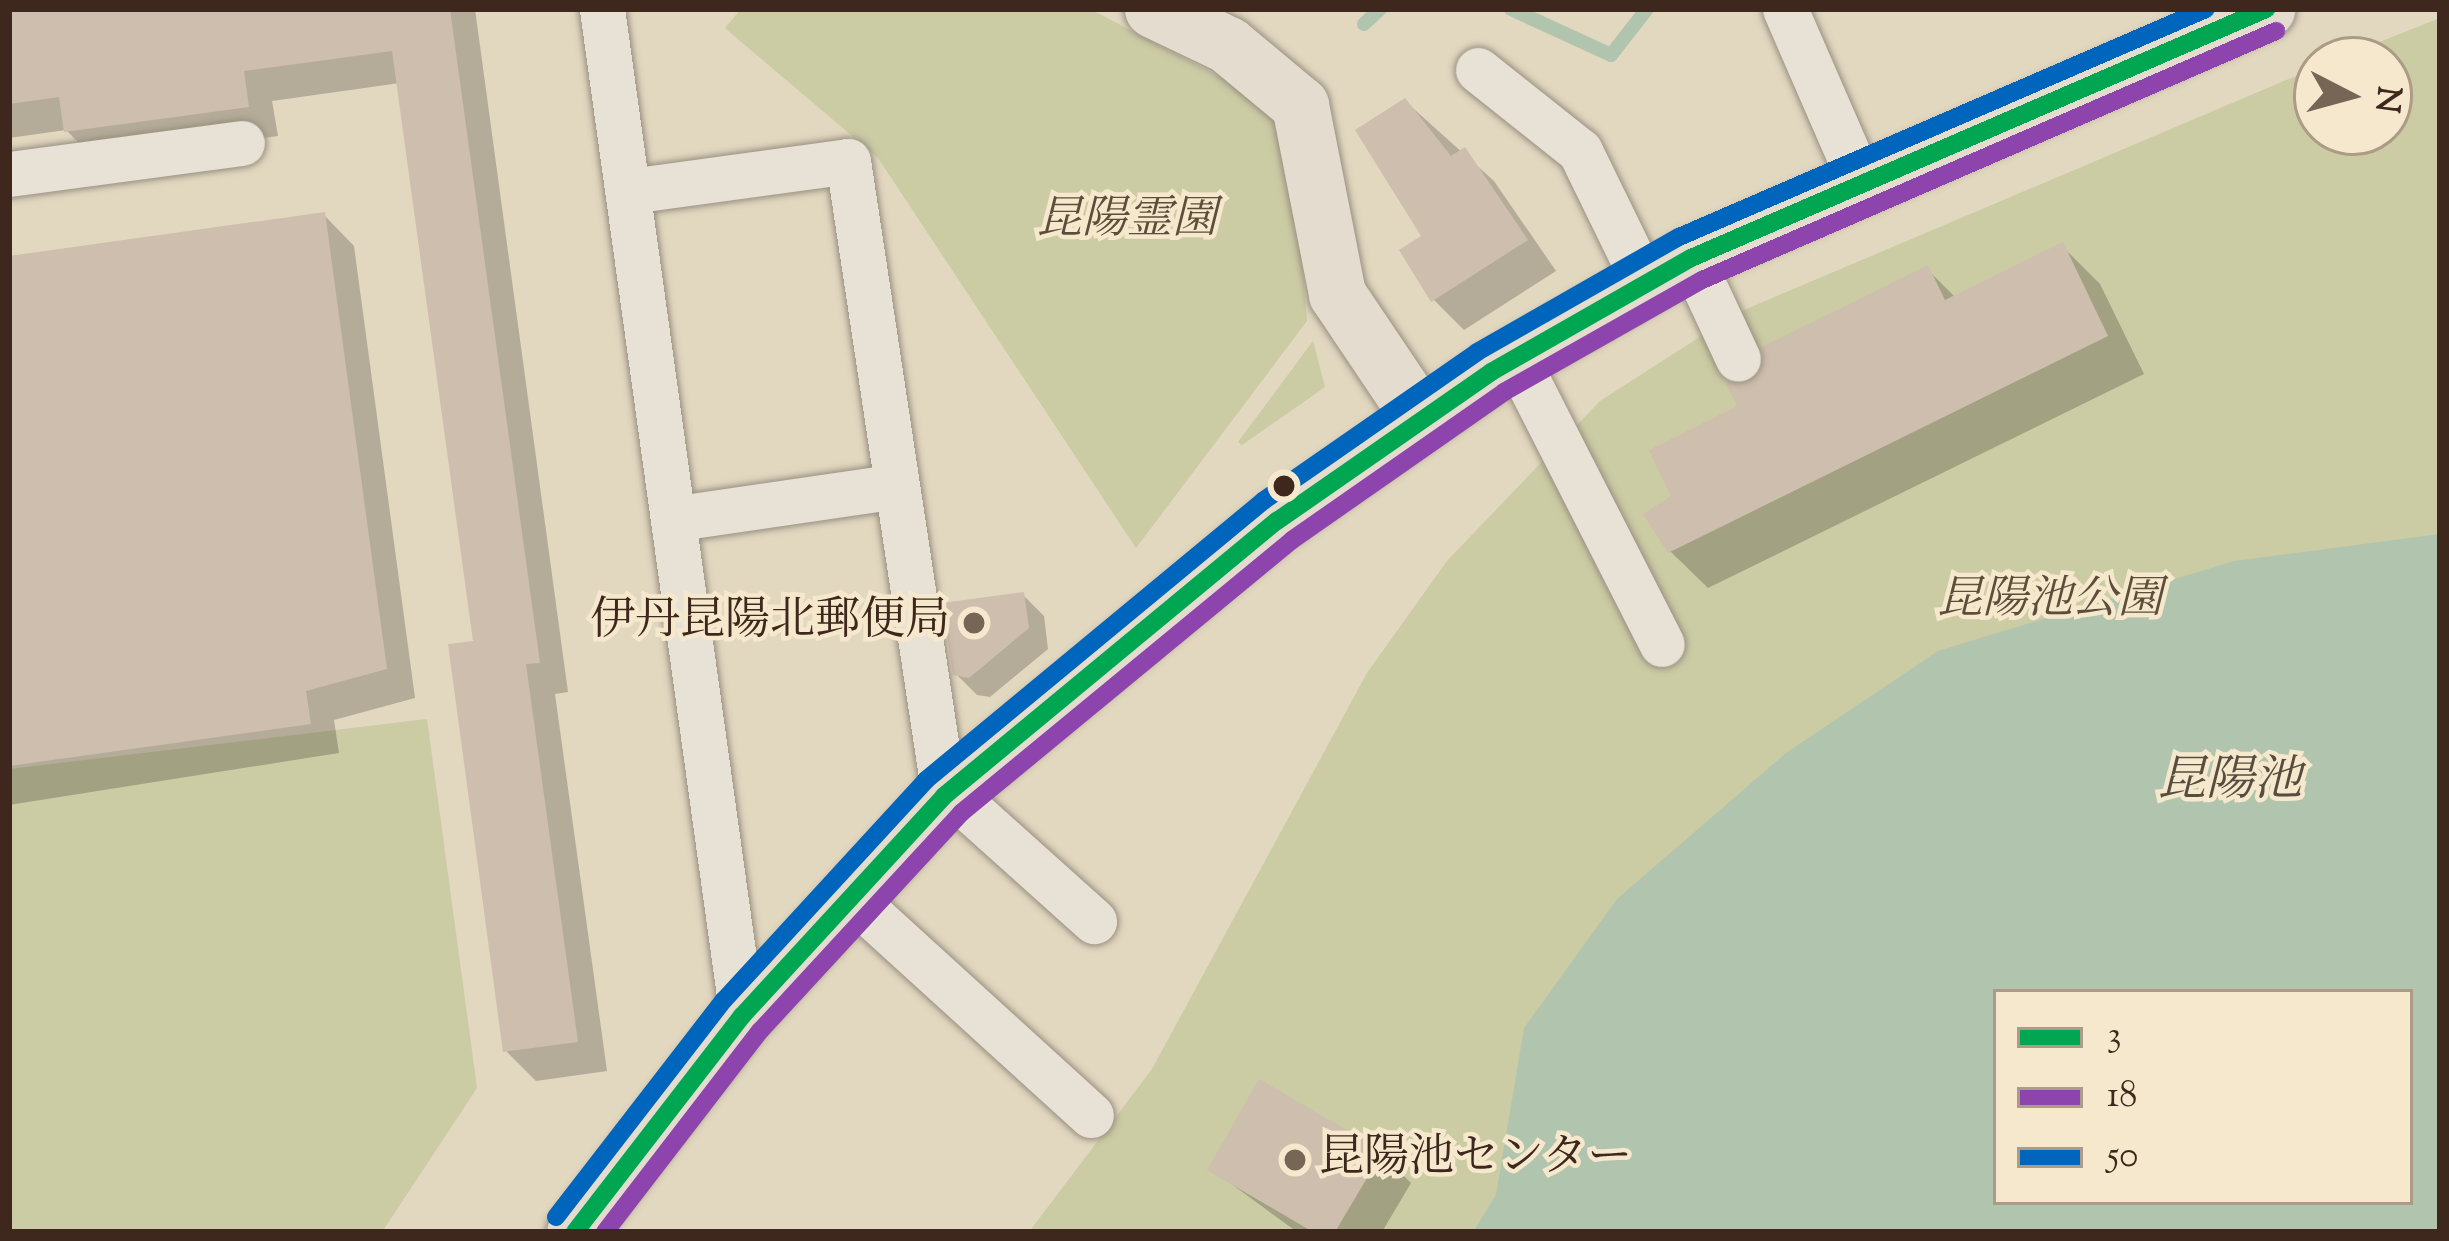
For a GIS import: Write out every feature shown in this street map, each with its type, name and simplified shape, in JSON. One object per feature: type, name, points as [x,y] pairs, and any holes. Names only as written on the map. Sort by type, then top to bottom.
[{"type":"main road","points":[[1154,9],[1235,27],[1300,105],[1337,294],[1421,419]]},
{"type":"main road","points":[[575,1232],[742,1016],[947,794],[1198,581],[1421,419],[1668,271],[1858,179],[2266,9]]},
{"type":"street","points":[[602,9],[678,518],[742,1016]]},
{"type":"street","points":[[1785,9],[1858,179]]},
{"type":"street","points":[[1478,70],[1560,109],[1580,151],[1738,359]]},
{"type":"street","points":[[9,174],[242,142]]},
{"type":"street","points":[[630,190],[848,161],[891,487],[947,794],[1094,921]]},
{"type":"street","points":[[1516,358],[1662,644]]},
{"type":"street","points":[[678,518],[891,487]]},
{"type":"street","points":[[849,895],[1091,1115]]},
{"type":"green space","name":"昆陽霊園","points":[[741,9],[1090,9],[1262,99],[1293,149],[1307,321],[1136,548],[878,158],[725,28]]},
{"type":"green space","name":"昆陽池公園","points":[[2440,18],[2440,1232],[1029,1232],[1152,1069],[1367,673],[1447,561],[1600,401],[1737,313],[2293,77],[2293,156],[2413,156],[2413,36],[2395,36]]},
{"type":"green space","points":[[1313,341],[1325,387],[1242,445],[1238,442]]},
{"type":"green space","points":[[427,719],[477,1088],[382,1232],[9,1232],[9,769]]},
{"type":"water","name":"昆陽池","points":[[2440,534],[2440,1232],[1473,1232],[1496,1195],[1524,1028],[1617,899],[1786,753],[1938,651],[2234,561]]},
{"type":"building","points":[[9,9],[450,9],[540,663],[526,664],[578,1042],[503,1052],[448,644],[473,641],[392,51],[244,71],[249,107],[64,132],[59,97],[9,104]]},
{"type":"building","points":[[1405,98],[1451,156],[1465,147],[1528,240],[1431,302],[1399,250],[1421,236],[1355,130]]},
{"type":"building","points":[[325,212],[387,669],[306,691],[311,724],[9,766],[9,256]]},
{"type":"building","points":[[2063,242],[2108,336],[1668,553],[1643,514],[1671,496],[1649,450],[1737,406],[1725,382],[1759,375],[1762,347],[1928,265],[1945,300]]},
{"type":"building","points":[[1024,592],[1029,628],[969,678],[953,675],[942,603]]},
{"type":"building","name":"昆陽池センター","points":[[1259,1079],[1383,1151],[1335,1232],[1313,1232],[1207,1170]]},
{"type":"waterway","points":[[1364,24],[1380,9]]},
{"type":"waterway","points":[[1511,9],[1611,55],[1647,9]]},
{"type":"transit line","name":"50","points":[[556,1217],[724,1000],[926,780],[1263,501],[1477,352],[1679,237],[2206,9]]},
{"type":"transit line","name":"3","points":[[575,1232],[742,1016],[944,796],[1277,521],[1491,372],[1691,258],[2266,9]]},
{"type":"transit line","name":"18","points":[[605,1232],[760,1031],[961,813],[1292,540],[1504,392],[1702,280],[2276,31]]},
{"type":"place","name":"伊丹昆陽北郵便局","points":[[974,623]]},
{"type":"place","name":"昆陽池センター","points":[[1295,1160]]}]
